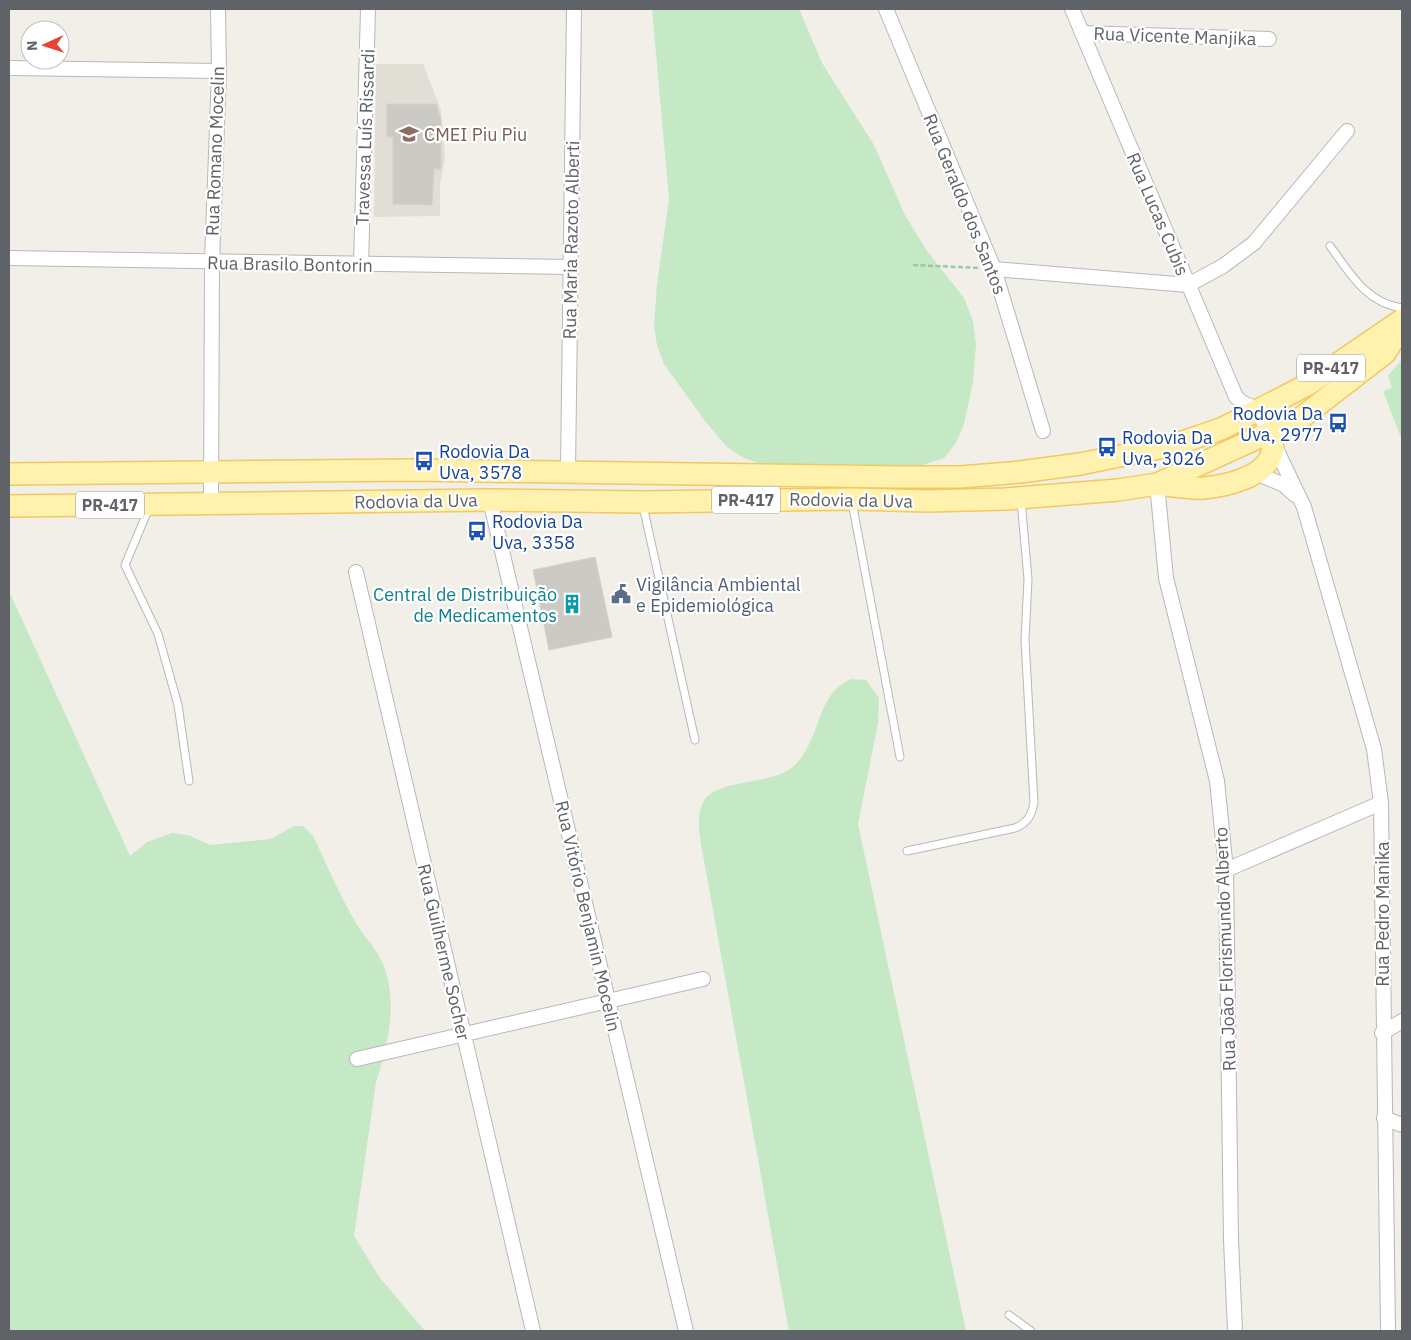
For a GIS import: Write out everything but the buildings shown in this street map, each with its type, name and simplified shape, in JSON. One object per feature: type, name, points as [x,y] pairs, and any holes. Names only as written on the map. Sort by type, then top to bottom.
[{"type":"main road","name":"Rodovia da Uva","points":[[9,474],[568,471],[960,477],[1020,472],[1080,464],[1174,446],[1223,428],[1306,385],[1402,320]]},
{"type":"main road","name":"Rodovia da Uva","points":[[9,506],[490,500],[643,502],[851,499],[928,501],[1118,490],[1157,484],[1301,418],[1385,352],[1402,326]]},
{"type":"main road","points":[[1157,484],[1203,488],[1228,483],[1256,473],[1268,462],[1272,452],[1269,433]]},
{"type":"street","name":"Rua Romano Mocelin","points":[[211,504],[212,262],[219,71],[218,9]]},
{"type":"street","name":"Travessa Luís Rissardi","points":[[361,265],[368,9]]},
{"type":"street","name":"Rua Maria Razoto Alberti","points":[[568,471],[574,9]]},
{"type":"street","name":"Rua Geraldo dos Santos","points":[[886,9],[994,269],[1043,431]]},
{"type":"street","name":"Rua Lucas Cubis","points":[[1072,9],[1236,396],[1243,403],[1257,410]]},
{"type":"street","name":"Rua Vicente Manjika","points":[[1082,32],[1268,39]]},
{"type":"street","points":[[9,68],[219,71]]},
{"type":"street","points":[[994,269],[1188,284],[1223,266],[1254,243],[1347,131]]},
{"type":"street","name":"Rua Brasilo Bontorin","points":[[9,258],[571,267]]},
{"type":"street","name":"Rua Pedro Manika","points":[[1257,410],[1304,508],[1374,749],[1381,803],[1382,1033],[1388,1331]]},
{"type":"street","name":"Rua Pedro Manika","points":[[1256,473],[1284,485],[1304,508]]},
{"type":"street","name":"Rua João Florismundo Alberto","points":[[1157,484],[1166,578],[1217,781],[1226,870],[1231,1240],[1235,1331]]},
{"type":"street","name":"Rua Vitório Benjamin Mocelin","points":[[490,500],[686,1331]]},
{"type":"street","name":"Rua Guilherme Socher","points":[[356,572],[533,1331]]},
{"type":"street","points":[[1226,870],[1381,803]]},
{"type":"street","points":[[357,1059],[703,979]]},
{"type":"street","points":[[1382,1033],[1402,1022]]},
{"type":"street","points":[[1384,1118],[1402,1125]]},
{"type":"lane","points":[[1330,246],[1366,293],[1385,304],[1402,308]]},
{"type":"lane","points":[[907,851],[1015,828],[1025,824],[1032,814],[1034,804],[1025,626],[1028,579],[1020,497]]},
{"type":"lane","points":[[851,499],[900,757]]},
{"type":"lane","points":[[643,502],[695,740]]},
{"type":"lane","points":[[151,504],[124,566],[158,634],[178,705],[189,781]]},
{"type":"lane","points":[[1008,1315],[1031,1331]]},
{"type":"path","points":[[913,264],[994,269]]},
{"type":"shaded area","name":"CMEI Piu Piu","points":[[376,64],[423,64],[441,110],[445,158],[440,184],[440,216],[374,217]]},
{"type":"green space","points":[[652,9],[799,9],[822,63],[874,145],[905,215],[927,251],[964,298],[973,321],[976,344],[973,382],[964,424],[956,443],[944,458],[917,467],[794,466],[759,463],[744,458],[727,447],[705,421],[664,364],[657,345],[654,326],[657,285],[669,199]]},
{"type":"green space","points":[[1402,360],[1402,440],[1383,391],[1392,388],[1388,375]]},
{"type":"green space","points":[[9,591],[130,856],[147,842],[172,833],[188,835],[210,845],[271,839],[294,826],[303,826],[313,836],[339,892],[359,929],[379,956],[389,986],[391,1002],[385,1051],[376,1082],[354,1236],[380,1278],[425,1331],[9,1331]]},
{"type":"green space","points":[[851,679],[866,680],[879,698],[878,723],[858,824],[966,1331],[789,1331],[702,850],[699,823],[701,806],[705,799],[722,788],[761,780],[785,772],[794,766],[808,747],[831,695],[838,687]]},
{"type":"place","name":"CMEI Piu Piu","points":[[409,134]]},
{"type":"place","name":"Rodovia Da Uva, 2977","points":[[1338,423]]},
{"type":"place","name":"Rodovia Da Uva, 3026","points":[[1107,447]]},
{"type":"place","name":"Rodovia Da Uva, 3578","points":[[424,461]]},
{"type":"place","name":"Rodovia Da Uva, 3358","points":[[477,531]]},
{"type":"place","name":"Vigilância Ambiental e Epidemiológica","points":[[621,594]]},
{"type":"place","name":"Central de Distribuição de Medicamentos","points":[[572,604]]}]
